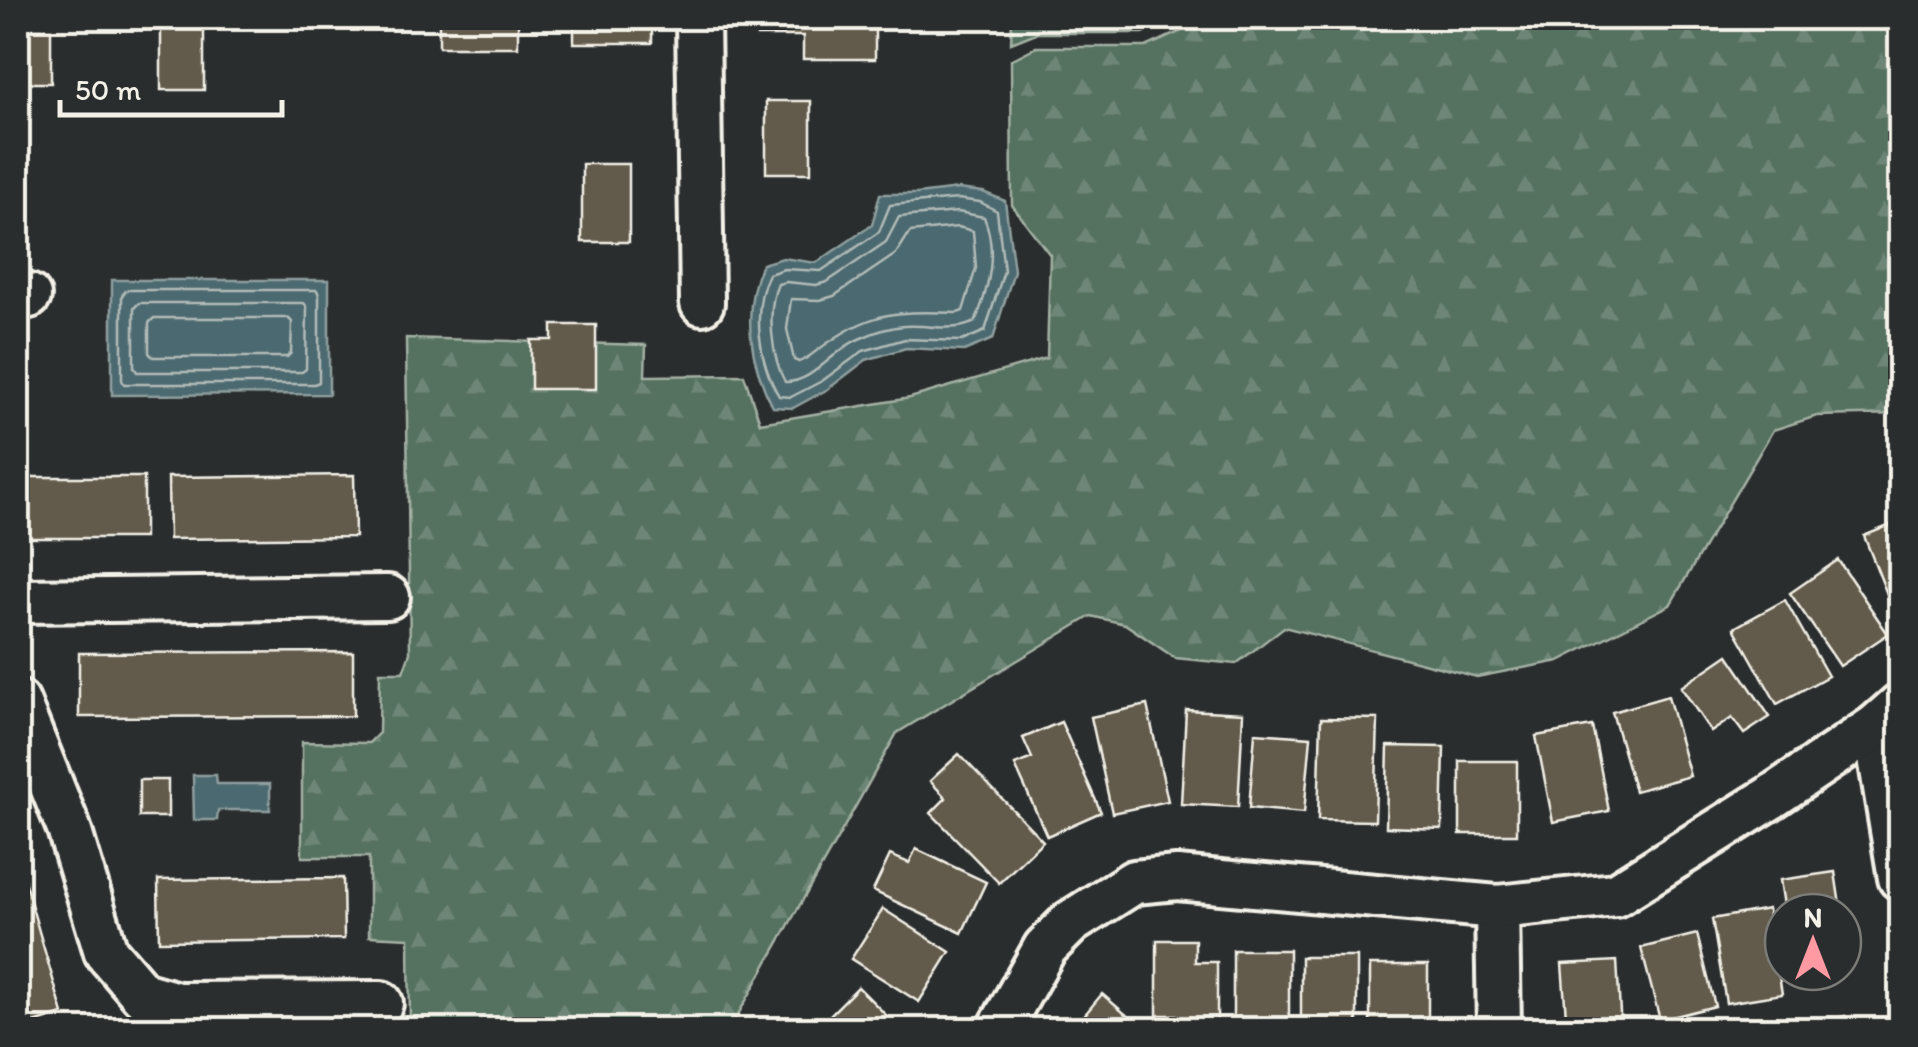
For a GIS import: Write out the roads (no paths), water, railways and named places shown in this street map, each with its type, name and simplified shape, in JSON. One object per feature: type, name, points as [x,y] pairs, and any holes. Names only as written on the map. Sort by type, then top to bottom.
[{"type":"street","points":[[698,18],[702,304]]},
{"type":"street","points":[[18,601],[388,597]]},
{"type":"street","points":[[18,702],[68,829],[106,952],[142,994],[177,1004],[381,1003]]},
{"type":"street","points":[[1888,716],[1900,878]]},
{"type":"street","points":[[999,1030],[1045,948],[1071,922],[1134,882],[1177,878],[1497,908],[1615,894],[1770,798],[1888,716]]},
{"type":"street","points":[[1497,908],[1499,1030]]},
{"type":"water","points":[[958,189],[983,192],[1005,201],[1014,271],[993,339],[964,351],[906,348],[866,360],[828,389],[793,408],[773,407],[759,373],[751,337],[752,300],[762,264],[783,258],[816,263],[872,225],[880,194]]},
{"type":"water","points":[[112,280],[329,280],[329,394],[112,395]]},
{"type":"water","points":[[193,775],[216,775],[217,784],[270,784],[270,810],[218,810],[217,820],[194,820]]}]
